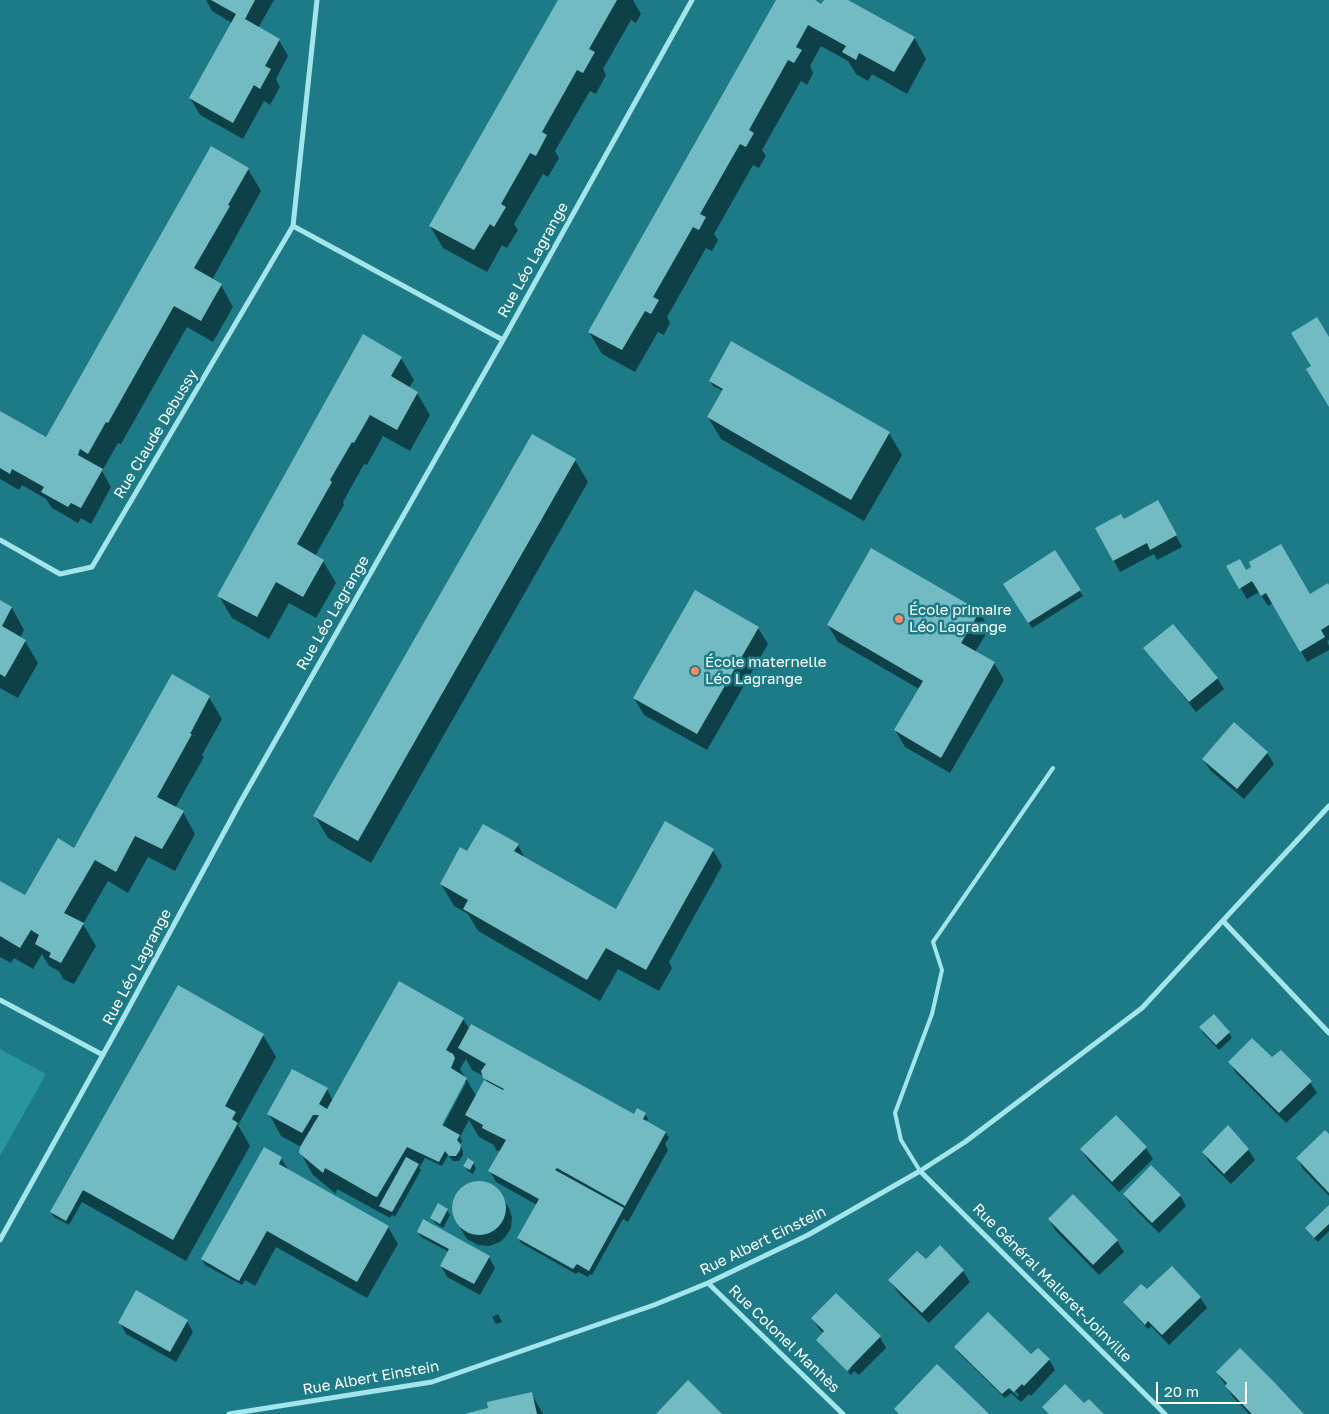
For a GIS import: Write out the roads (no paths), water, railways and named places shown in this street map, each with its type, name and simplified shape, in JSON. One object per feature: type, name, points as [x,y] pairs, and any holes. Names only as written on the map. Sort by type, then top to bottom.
[{"type":"street","name":"Rue Claude Debussy","points":[[0,540],[60,574],[92,567],[293,226],[317,0]]},
{"type":"street","name":"Rue Léo Lagrange","points":[[0,1240],[103,1055],[240,801],[503,340],[692,0]]},
{"type":"street","points":[[293,226],[503,340]]},
{"type":"street","name":"Rue Albert Einstein","points":[[228,1414],[432,1382],[654,1305],[708,1283],[808,1235],[920,1171],[965,1142],[1142,1008],[1329,806]]},
{"type":"street","points":[[1223,921],[1329,1033]]},
{"type":"street","points":[[0,1000],[103,1055]]},
{"type":"street","name":"Rue Général Malleret-Joinville","points":[[920,1171],[1165,1414]]},
{"type":"street","name":"Rue Colonel Manhès","points":[[708,1283],[843,1414]]},
{"type":"lane","points":[[920,1171],[901,1140],[895,1113],[932,1014],[942,970],[933,942],[1054,768]]},
{"type":"place","name":"École primaire Léo Lagrange","points":[[899,619]]},
{"type":"place","name":"École maternelle Léo Lagrange","points":[[695,671]]}]
